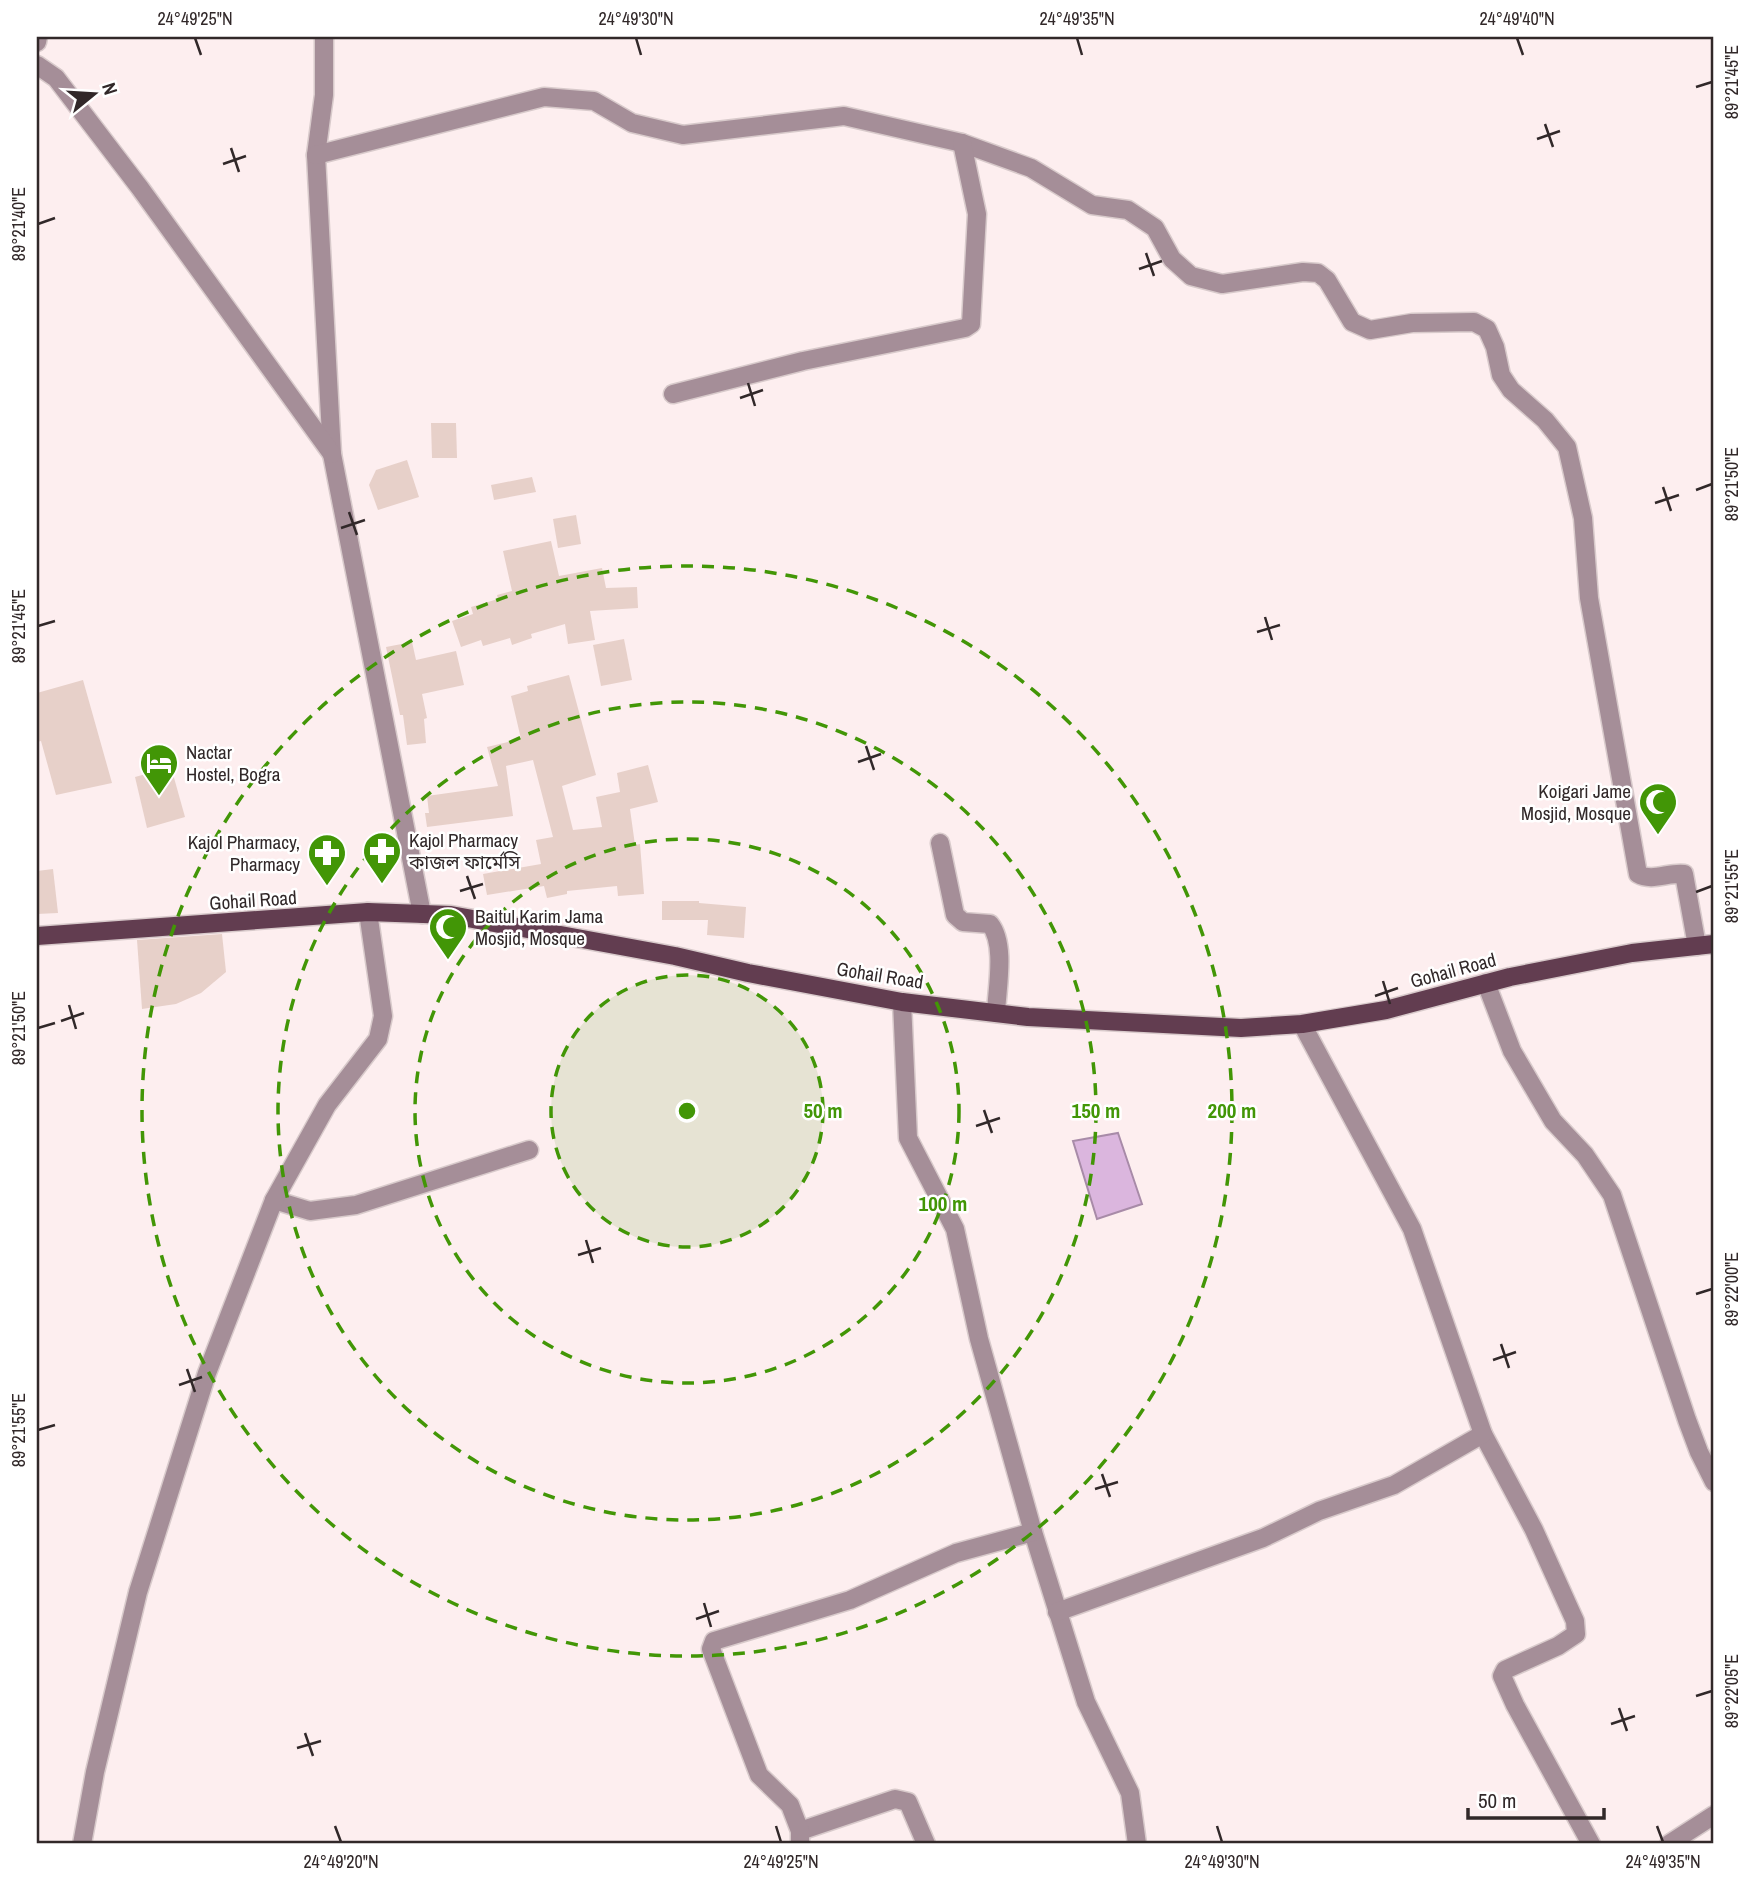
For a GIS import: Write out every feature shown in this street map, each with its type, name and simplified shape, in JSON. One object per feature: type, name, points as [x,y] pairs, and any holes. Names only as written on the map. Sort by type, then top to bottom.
[{"type":"main road","name":"Gohail Road","points":[[37,936],[368,912],[450,915],[902,1002],[996,1013],[1136,1024],[1241,1028],[1302,1024],[1387,1010],[1486,983],[1632,953],[1706,945]]},
{"type":"street","points":[[37,42],[38,37]]},
{"type":"street","points":[[324,37],[324,95],[316,155],[332,454],[422,914]]},
{"type":"street","points":[[37,65],[56,78],[140,188],[332,454]]},
{"type":"street","points":[[316,155],[544,97],[594,102],[632,122],[683,135],[844,116],[962,143],[1031,168],[1092,205],[1128,210],[1155,228],[1172,259],[1191,276],[1222,284],[1303,272],[1318,273],[1327,280],[1352,322],[1370,330],[1412,323],[1474,322],[1487,329],[1495,347],[1501,375],[1511,390],[1545,420],[1567,447],[1583,518],[1589,598],[1638,874],[1643,877],[1684,874],[1706,945]]},
{"type":"street","points":[[673,394],[803,361],[965,328],[971,324],[977,214],[962,143]]},
{"type":"street","points":[[940,843],[955,915],[963,922],[990,924],[995,930],[999,945],[996,1013]]},
{"type":"street","points":[[82,1844],[95,1772],[138,1592],[207,1373],[274,1200],[327,1105],[378,1039],[382,1028],[383,1016],[368,912]]},
{"type":"street","points":[[1486,983],[1512,1051],[1553,1121],[1585,1155],[1612,1195],[1687,1420],[1714,1482]]},
{"type":"street","points":[[902,1002],[908,1138],[955,1229],[979,1339],[1033,1532],[1086,1702],[1130,1793],[1137,1844]]},
{"type":"street","points":[[1302,1024],[1412,1229],[1483,1434],[1534,1530],[1575,1621],[1576,1634],[1558,1646],[1505,1671],[1502,1676],[1591,1844]]},
{"type":"street","points":[[274,1200],[310,1210],[356,1205],[530,1150]]},
{"type":"street","points":[[1057,1612],[1263,1538],[1319,1511],[1394,1485],[1483,1434]]},
{"type":"street","points":[[926,1844],[908,1802],[902,1799],[895,1799],[800,1838],[790,1805],[759,1776],[710,1649],[714,1640],[850,1600],[957,1553],[1033,1532]]},
{"type":"street","points":[[1670,1844],[1714,1815]]},
{"type":"shaded area","points":[[1118,1133],[1142,1204],[1097,1219],[1073,1141]]},
{"type":"building","points":[[431,423],[456,423],[457,458],[432,458]]},
{"type":"building","points":[[407,460],[419,497],[378,510],[369,485],[376,470]]},
{"type":"building","points":[[532,477],[536,492],[494,500],[491,485]]},
{"type":"building","points":[[576,515],[581,544],[558,548],[553,519]]},
{"type":"building","points":[[551,541],[559,576],[602,568],[606,588],[637,587],[638,608],[590,611],[595,640],[568,644],[565,624],[531,634],[532,638],[512,645],[510,638],[483,646],[481,640],[461,647],[452,621],[473,614],[471,607],[498,599],[497,595],[512,591],[503,551]]},
{"type":"building","points":[[624,639],[632,680],[601,686],[593,645]]},
{"type":"building","points":[[412,642],[416,660],[456,651],[464,685],[422,694],[427,718],[424,719],[426,743],[407,745],[403,715],[400,715],[386,647]]},
{"type":"building","points":[[569,675],[596,775],[562,786],[573,830],[602,827],[596,797],[620,792],[617,773],[648,765],[658,802],[630,809],[635,845],[640,844],[644,894],[618,896],[617,886],[567,891],[567,894],[547,898],[544,886],[487,895],[483,874],[541,864],[536,840],[553,837],[533,760],[506,766],[513,816],[427,827],[427,796],[498,786],[487,747],[521,739],[511,696],[528,691],[527,686]]},
{"type":"building","points":[[83,680],[112,783],[56,795],[41,741],[37,742],[37,693]]},
{"type":"building","name":"Nactar Hostel, Bogra","points":[[171,767],[185,817],[147,828],[135,777]]},
{"type":"building","points":[[53,869],[58,913],[37,914],[37,871]]},
{"type":"building","points":[[662,901],[699,901],[746,907],[744,938],[707,935],[708,920],[662,920]]},
{"type":"building","points":[[222,934],[226,972],[201,993],[176,1004],[142,1009],[137,940]]},
{"type":"place","name":"Nactar Hostel, Bogra","points":[[159,797]]},
{"type":"place","name":"Koigari Jame Mosjid, Mosque","points":[[1658,836]]},
{"type":"place","name":"Kajol Pharmacy কাজল ফার্মেসি","points":[[382,885]]},
{"type":"place","name":"Kajol Pharmacy, Pharmacy","points":[[327,887]]},
{"type":"place","name":"Baitul Karim Jama Mosjid, Mosque","points":[[448,961]]}]
